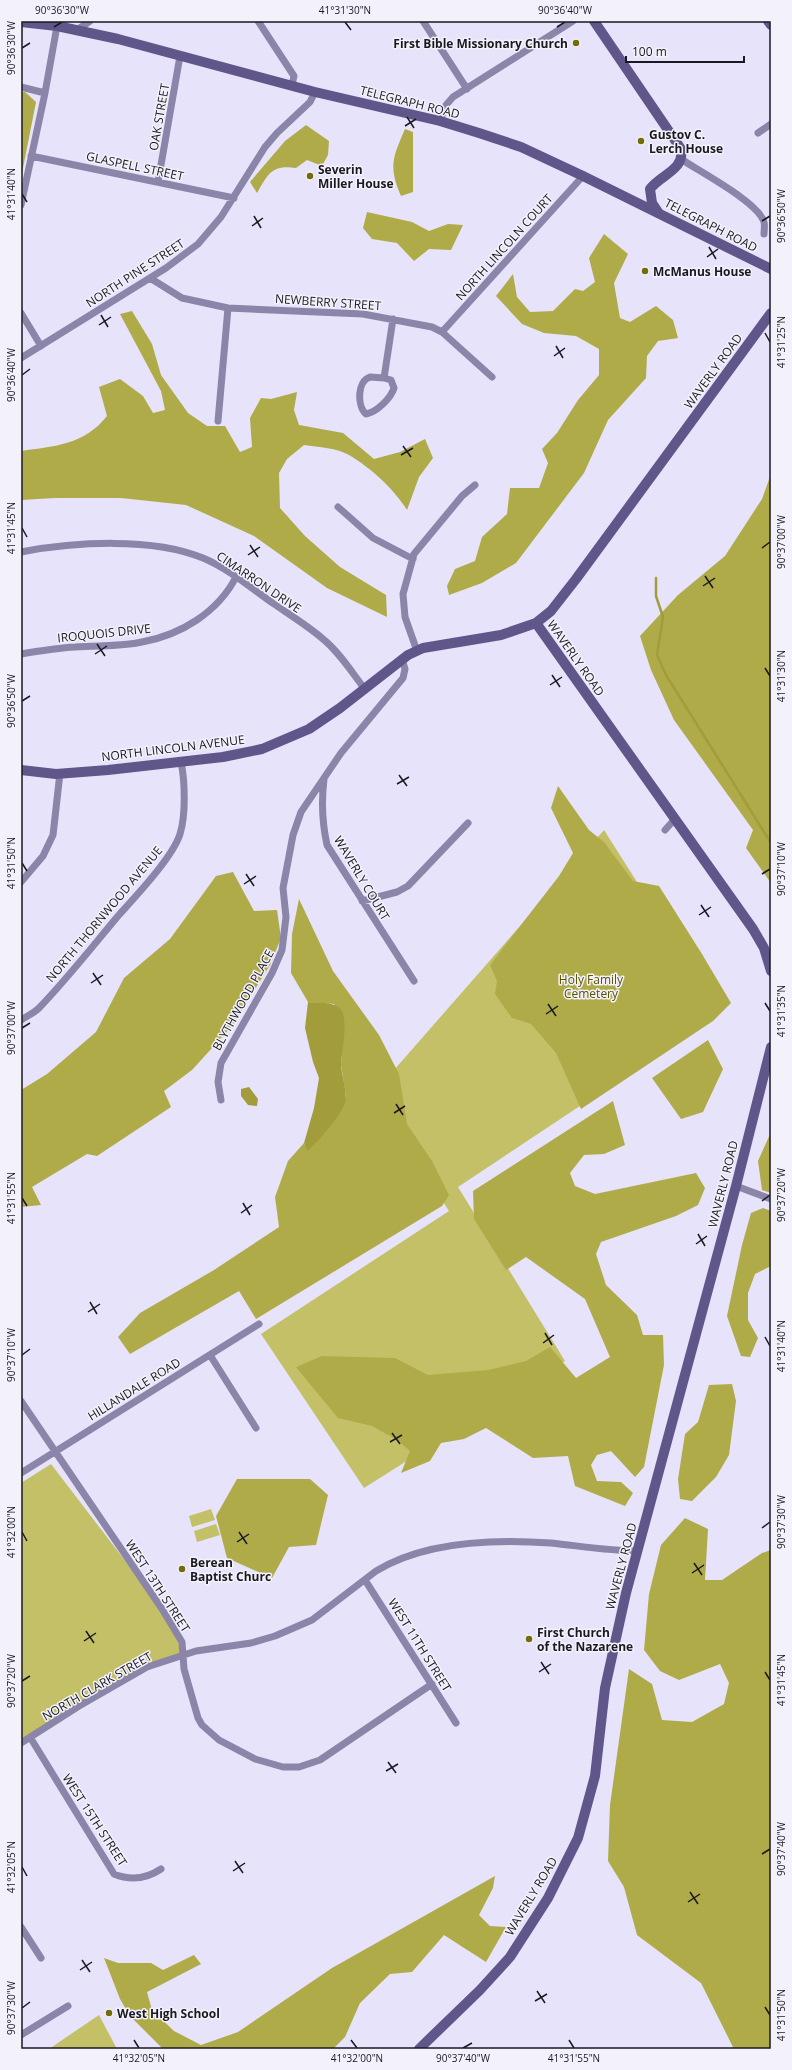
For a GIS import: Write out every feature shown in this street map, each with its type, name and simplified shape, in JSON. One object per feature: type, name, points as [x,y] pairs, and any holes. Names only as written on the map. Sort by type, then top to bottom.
[{"type":"street","points":[[77,30],[90,21]]},
{"type":"street","points":[[258,21],[294,76],[292,85]]},
{"type":"street","points":[[423,21],[467,89]]},
{"type":"street","points":[[440,121],[446,106],[453,97],[573,21]]},
{"type":"street","points":[[594,21],[681,149],[681,159],[672,171],[658,180],[650,189],[634,197],[628,198]]},
{"type":"street","points":[[768,21],[771,25]]},
{"type":"street","name":"TELEGRAPH ROAD","points":[[21,22],[57,26],[118,39],[315,92],[440,121],[521,147],[660,213],[771,269]]},
{"type":"street","points":[[21,205],[45,93],[57,26]]},
{"type":"street","name":"OAK STREET","points":[[158,182],[180,56]]},
{"type":"street","points":[[21,87],[45,93]]},
{"type":"street","name":"NORTH PINE STREET","points":[[21,358],[150,278],[198,244],[221,217],[265,147],[277,133],[310,102],[315,92]]},
{"type":"street","points":[[758,133],[771,124]]},
{"type":"street","name":"GLASPELL STREET","points":[[31,156],[234,198]]},
{"type":"street","points":[[681,159],[747,202],[758,213],[764,222],[764,234]]},
{"type":"street","name":"NORTH LINCOLN COURT","points":[[442,332],[583,176]]},
{"type":"street","points":[[650,189],[652,203],[660,213]]},
{"type":"street","name":"NEWBERRY STREET","points":[[150,278],[182,298],[228,308],[334,311],[393,319],[432,327],[442,332],[492,376]]},
{"type":"street","points":[[218,421],[228,308]]},
{"type":"street","points":[[21,313],[41,346]]},
{"type":"street","name":"WAVERLY ROAD","points":[[771,313],[576,579],[551,611],[536,623],[674,820],[753,929],[764,948],[771,971]]},
{"type":"street","points":[[384,378],[393,319]]},
{"type":"street","points":[[366,378],[384,378],[393,384],[392,392],[376,410],[366,414],[361,407],[361,385],[366,378]]},
{"type":"street","points":[[417,651],[405,617],[403,594],[414,554],[462,496],[475,485]]},
{"type":"street","points":[[338,507],[373,538],[413,559]]},
{"type":"street","name":"CIMARRON DRIVE","points":[[21,552],[66,546],[130,544],[160,546],[180,550],[203,558],[224,568],[324,640],[340,656],[364,688]]},
{"type":"street","name":"IROQUOIS DRIVE","points":[[21,654],[75,647],[141,643],[164,638],[184,628],[217,604],[230,588],[236,577]]},
{"type":"street","name":"NORTH LINCOLN AVENUE","points":[[21,770],[60,773],[181,762],[223,757],[262,749],[309,729],[340,708],[402,659],[423,648],[501,635],[536,623]]},
{"type":"street","name":"BLYTHWOOD PLACE","points":[[221,1100],[218,1082],[221,1063],[272,972],[282,950],[286,917],[282,888],[291,841],[301,812],[341,753],[403,678],[405,669],[402,659]]},
{"type":"street","name":"NORTH THORNWOOD AVENUE","points":[[21,1020],[37,1009],[54,991],[150,879],[174,847],[180,835],[182,821],[184,777],[181,762]]},
{"type":"street","points":[[21,882],[43,856],[53,835],[57,817],[60,773]]},
{"type":"street","name":"WAVERLY COURT","points":[[324,777],[321,802],[322,821],[327,845],[414,981]]},
{"type":"street","points":[[664,830],[674,820]]},
{"type":"street","points":[[362,901],[397,892],[408,886],[468,823]]},
{"type":"street","name":"WAVERLY ROAD","points":[[419,2049],[480,1990],[510,1956],[548,1898],[578,1838],[595,1776],[606,1688],[626,1593],[736,1186],[771,1047]]},
{"type":"street","points":[[736,1186],[771,1199]]},
{"type":"street","name":"HILLANDALE ROAD","points":[[21,1472],[259,1324]]},
{"type":"street","points":[[210,1355],[256,1428]]},
{"type":"street","name":"WEST 13TH STREET","points":[[21,1401],[162,1609],[182,1642],[190,1692],[202,1726],[219,1740],[255,1759],[283,1767],[299,1767],[320,1760],[432,1684]]},
{"type":"street","name":"NORTH CLARK STREET","points":[[21,1743],[147,1667],[183,1655],[251,1643],[275,1636],[312,1620],[388,1564],[418,1552],[439,1547],[519,1542],[553,1544],[614,1551],[638,1551]]},
{"type":"street","name":"WEST 11TH STREET","points":[[365,1580],[456,1723]]},
{"type":"street","name":"WEST 15TH STREET","points":[[30,1737],[114,1874],[127,1879],[152,1876],[161,1869]]},
{"type":"street","points":[[21,1927],[41,1958]]},
{"type":"street","points":[[21,2034],[68,2006]]},
{"type":"green space","points":[[21,92],[25,92],[36,102],[21,178]]},
{"type":"green space","points":[[306,125],[329,141],[328,155],[322,166],[307,160],[296,168],[288,167],[276,169],[264,181],[257,193],[250,182],[285,141]]},
{"type":"green space","points":[[405,129],[413,132],[413,192],[401,196],[394,177],[393,169],[397,147]]},
{"type":"green space","points":[[367,212],[412,222],[429,231],[448,224],[463,225],[451,250],[429,249],[414,261],[397,243],[372,239],[363,228]]},
{"type":"green space","points":[[604,234],[628,254],[614,283],[620,318],[630,322],[656,306],[673,320],[678,338],[658,341],[647,356],[646,378],[608,420],[584,473],[516,563],[482,583],[449,595],[447,586],[455,569],[475,561],[482,537],[507,514],[510,488],[539,488],[548,463],[542,449],[557,433],[578,400],[599,375],[599,349],[576,336],[544,333],[522,324],[496,296],[513,274],[517,297],[530,312],[553,311],[575,289],[583,291],[595,282],[589,258]]},
{"type":"green space","points":[[132,311],[152,344],[161,375],[188,413],[207,426],[225,426],[240,452],[252,447],[250,418],[261,398],[271,399],[297,392],[294,410],[299,425],[343,433],[374,459],[400,452],[425,439],[433,458],[419,477],[407,510],[396,494],[374,473],[357,460],[339,451],[304,445],[287,459],[279,473],[280,508],[305,536],[340,567],[386,595],[387,617],[327,588],[254,536],[186,505],[121,498],[55,498],[21,500],[21,451],[46,448],[68,442],[89,433],[98,426],[107,416],[99,387],[120,379],[143,396],[153,413],[165,410],[161,391],[120,314]]},
{"type":"green space","points":[[771,474],[771,883],[746,848],[753,830],[674,720],[651,670],[640,636],[678,595],[725,556],[762,499]]},
{"type":"green space","points":[[558,786],[589,830],[604,842],[633,881],[659,886],[731,1003],[713,1021],[581,1109],[556,1053],[531,1024],[512,1018],[495,994],[497,981],[490,965],[559,876],[573,853],[551,808]]},
{"type":"green space","name":"Holy Family Cemetery","points":[[604,830],[720,1013],[458,1187],[565,1361],[364,1488],[261,1334],[449,1211],[373,1094]]},
{"type":"green space","points":[[233,872],[254,911],[277,910],[281,938],[270,965],[232,1026],[192,1070],[164,1091],[171,1107],[97,1156],[87,1154],[32,1187],[41,1205],[21,1207],[21,1090],[47,1074],[96,1032],[124,978],[170,939],[216,876]]},
{"type":"green space","points":[[299,899],[333,971],[379,1035],[399,1074],[407,1124],[432,1161],[449,1195],[442,1206],[256,1319],[239,1291],[130,1354],[118,1337],[140,1313],[214,1270],[279,1227],[275,1197],[288,1161],[304,1143],[307,1150],[346,1096],[341,1065],[344,1020],[334,1004],[308,1002],[291,973],[292,934]]},
{"type":"green space","points":[[708,1040],[723,1069],[703,1112],[681,1119],[652,1078]]},
{"type":"green space","points":[[613,1101],[625,1145],[604,1154],[584,1155],[570,1173],[575,1186],[595,1194],[696,1173],[705,1188],[698,1205],[676,1216],[601,1242],[596,1254],[606,1285],[637,1315],[643,1335],[663,1335],[664,1365],[644,1467],[635,1477],[611,1451],[597,1455],[591,1465],[597,1481],[621,1482],[633,1493],[625,1506],[575,1486],[568,1456],[533,1458],[486,1428],[464,1439],[441,1443],[430,1461],[401,1473],[410,1451],[397,1440],[372,1426],[338,1418],[296,1367],[322,1356],[395,1358],[428,1375],[488,1370],[526,1361],[550,1347],[576,1378],[610,1357],[585,1299],[526,1257],[506,1270],[474,1219],[473,1191]]},
{"type":"green space","points":[[771,1132],[771,1193],[762,1190],[758,1161]]},
{"type":"green space","points":[[763,1208],[771,1211],[771,1266],[755,1274],[748,1293],[748,1320],[758,1338],[750,1357],[741,1356],[727,1316],[742,1245],[751,1213]]},
{"type":"green space","points":[[732,1384],[736,1401],[729,1455],[716,1477],[692,1501],[680,1499],[678,1479],[685,1434],[698,1422],[709,1385]]},
{"type":"green space","points":[[51,1464],[162,1609],[182,1642],[183,1655],[169,1658],[21,1743],[21,1483]]},
{"type":"green space","points":[[237,1479],[310,1479],[328,1495],[316,1545],[289,1547],[272,1578],[227,1558],[216,1516]]},
{"type":"green space","points":[[211,1509],[215,1520],[192,1527],[189,1516]]},
{"type":"green space","points":[[685,1518],[708,1529],[705,1580],[722,1580],[762,1553],[771,1550],[771,2049],[732,2049],[733,2047],[701,1983],[637,1935],[624,1887],[608,1861],[610,1805],[629,1669],[652,1684],[662,1720],[692,1722],[724,1704],[729,1683],[720,1664],[679,1680],[660,1671],[644,1650],[649,1594],[661,1545]]},
{"type":"green space","points":[[216,1524],[220,1535],[197,1542],[194,1531]]},
{"type":"green space","points":[[495,1876],[493,1888],[479,1915],[490,1926],[506,1927],[486,1962],[444,1935],[412,1972],[390,1974],[360,2003],[345,2037],[333,2049],[163,2049],[130,2016],[120,1999],[104,1958],[118,1963],[151,1963],[163,1970],[194,1955],[201,1964],[147,1992],[152,2010],[174,2031],[201,2045],[238,2032],[332,1968]]},
{"type":"green space","points":[[99,2015],[117,2049],[49,2049]]},
{"type":"shaded area","points":[[308,1002],[331,1004],[339,1008],[344,1016],[345,1029],[341,1063],[346,1098],[342,1109],[334,1122],[307,1151],[304,1143],[314,1108],[319,1078],[313,1062],[305,1028]]},
{"type":"shaded area","points":[[249,1087],[258,1099],[257,1106],[248,1105],[241,1096],[241,1089]]},
{"type":"waterway","points":[[656,578],[656,596],[663,617],[657,655],[666,675],[771,843]]},
{"type":"place","name":"First Bible Missionary Church","points":[[576,43]]},
{"type":"place","name":"Gustov C. Lerch House","points":[[641,141]]},
{"type":"place","name":"Severin Miller House","points":[[310,176]]},
{"type":"place","name":"McManus House","points":[[645,271]]},
{"type":"place","name":"Berean Baptist Churc","points":[[182,1569]]},
{"type":"place","name":"First Church of the Nazarene","points":[[529,1639]]},
{"type":"place","name":"West High School","points":[[109,2013]]}]
